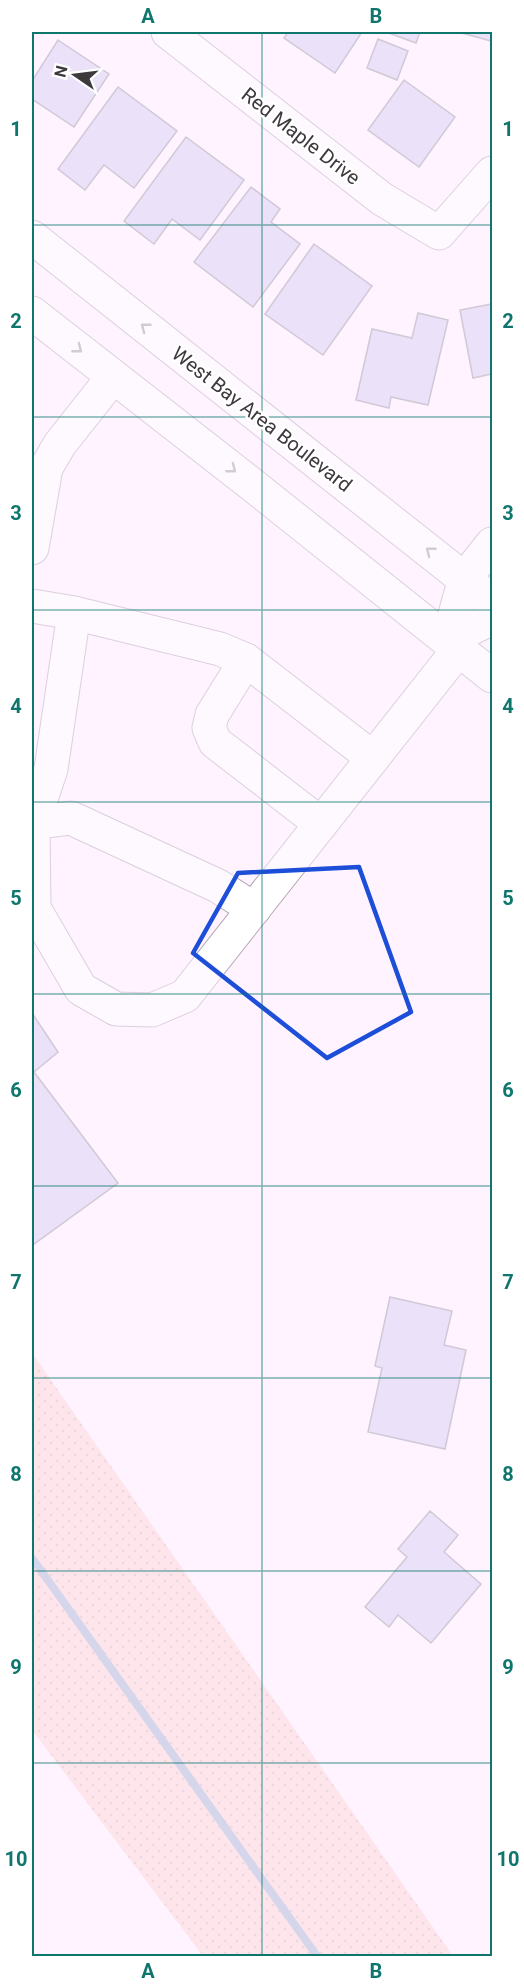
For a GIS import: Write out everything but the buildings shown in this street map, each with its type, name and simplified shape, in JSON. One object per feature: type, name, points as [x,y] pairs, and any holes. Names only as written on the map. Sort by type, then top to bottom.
[{"type":"main road","name":"Red Maple Drive","points":[[168,32],[382,199],[439,233],[492,173]]},
{"type":"main road","name":"West Bay Area Boulevard","points":[[32,237],[492,601]]},
{"type":"main road","points":[[32,313],[492,676]]},
{"type":"main road","points":[[32,548],[46,468],[60,444],[113,376]]},
{"type":"main road","points":[[453,645],[465,578],[492,544]]},
{"type":"main road","points":[[32,606],[74,613],[220,649],[246,660],[373,758]]},
{"type":"main road","points":[[74,613],[51,769],[32,823],[34,908],[81,989],[116,1009],[152,1010],[185,996],[373,758],[453,645],[492,618]]},
{"type":"main road","points":[[246,660],[212,715],[209,728],[215,742],[321,824]]},
{"type":"main road","points":[[32,823],[71,818],[218,886],[254,909]]},
{"type":"highlighted area","points":[[359,867],[411,1012],[327,1058],[193,953],[238,873]]},
{"type":"shaded area","points":[[32,1353],[453,1956],[203,1956],[32,1730]]},
{"type":"waterway","points":[[32,1558],[317,1956]]}]
